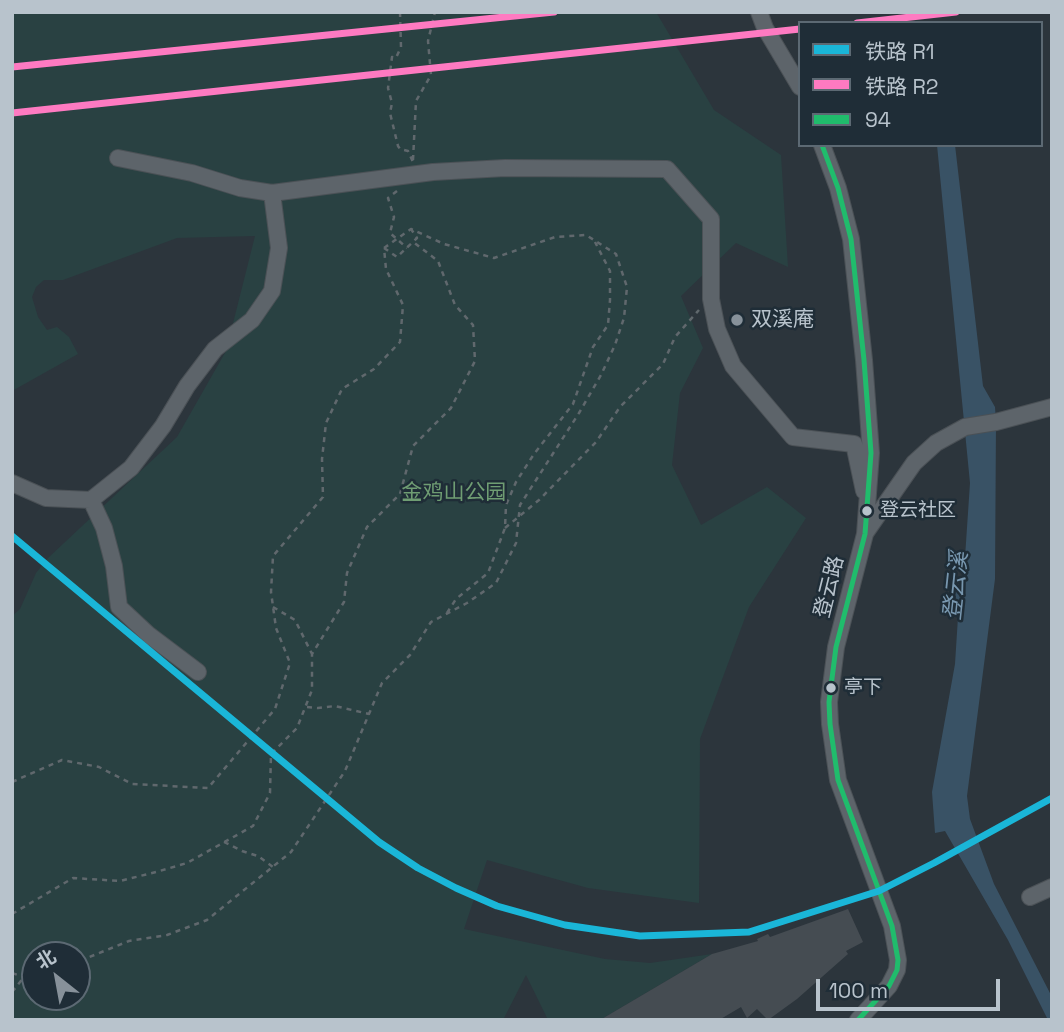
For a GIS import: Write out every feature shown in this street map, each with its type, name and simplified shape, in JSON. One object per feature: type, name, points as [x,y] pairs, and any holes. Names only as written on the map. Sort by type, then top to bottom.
[{"type":"street","points":[[759,12],[765,28],[798,84]]},
{"type":"street","name":"登云路","points":[[823,147],[844,208],[851,239],[871,436],[865,534],[836,647],[828,702],[838,780],[892,926],[898,960],[897,970],[889,986],[858,1020]]},
{"type":"street","points":[[118,158],[192,173],[240,188],[272,192],[408,169],[433,172],[505,168],[667,169],[711,219],[711,299],[717,329],[733,366],[793,437],[854,444],[868,503]]},
{"type":"street","points":[[12,483],[46,498],[91,500],[131,468],[215,349],[253,320],[272,291],[279,248],[272,192]]},
{"type":"street","points":[[865,534],[914,463],[936,443],[965,427],[1052,407]]},
{"type":"street","points":[[91,500],[104,528],[114,566],[119,607],[198,673]]},
{"type":"street","points":[[1030,897],[1052,887]]},
{"type":"path","points":[[400,12],[401,42],[396,58],[392,57],[388,88],[392,103],[390,113],[398,146],[408,151],[408,169]]},
{"type":"path","points":[[407,248],[390,233],[394,217],[388,198],[404,185],[416,101],[431,75],[428,41],[435,12]]},
{"type":"path","points":[[384,248],[397,257],[417,238],[411,229]]},
{"type":"path","points":[[384,248],[411,229]]},
{"type":"path","points":[[91,956],[129,941],[167,935],[207,920],[292,852],[345,771],[382,683],[410,655],[431,621],[496,583],[516,543],[520,505],[579,414],[615,345],[624,318],[627,287],[616,254],[586,235],[555,237],[494,258],[444,244],[411,229]]},
{"type":"path","points":[[312,653],[344,602],[348,573],[367,527],[400,494],[413,446],[451,408],[475,361],[473,324],[455,305],[439,261],[412,241]]},
{"type":"path","points":[[447,613],[456,599],[488,573],[505,528],[506,505],[516,482],[573,404],[593,347],[608,325],[610,271],[595,242]]},
{"type":"path","points":[[12,782],[62,760],[99,767],[132,784],[208,788],[275,709],[290,663],[276,628],[271,593],[273,556],[323,497],[322,459],[326,423],[342,388],[374,369],[400,342],[403,305],[386,269],[384,248]]},
{"type":"path","points":[[505,528],[538,500],[596,442],[620,407],[663,364],[675,337],[711,299]]},
{"type":"path","points":[[12,914],[73,878],[120,881],[187,863],[253,826],[270,793],[271,754],[297,727],[312,690],[312,653],[295,620],[273,607]]},
{"type":"path","points":[[306,706],[335,706],[369,714]]},
{"type":"path","points":[[224,842],[258,856],[273,867]]},
{"type":"green space","name":"金鸡山公园","points":[[12,12],[656,12],[714,110],[781,155],[788,267],[736,243],[681,296],[703,348],[680,393],[672,465],[701,525],[767,487],[806,518],[749,607],[700,739],[699,903],[588,888],[487,860],[464,929],[605,959],[650,963],[712,954],[600,1020],[548,1020],[526,975],[503,1020],[12,1020],[12,616],[20,609],[36,573],[48,558],[177,437],[226,351],[255,236],[177,238],[63,280],[44,280],[36,287],[32,297],[38,317],[47,330],[57,327],[69,337],[78,354],[12,391]]},
{"type":"water","points":[[937,147],[955,147],[983,386],[995,407],[996,422],[995,579],[967,796],[970,819],[994,884],[1052,997],[1052,1020],[1048,1020],[1008,940],[945,831],[935,833],[932,792],[955,664],[958,617],[955,592],[963,587],[970,483]]},
{"type":"building","points":[[848,909],[863,942],[846,951],[848,954],[797,999],[768,1020],[757,1009],[747,1018],[741,1007],[719,1020],[600,1020],[712,954],[758,941],[757,939],[768,934],[770,937]]},
{"type":"rail line","name":"R2","points":[[12,67],[554,12]]},
{"type":"rail line","name":"R2","points":[[875,21],[956,12]]},
{"type":"rail line","name":"R2","points":[[12,113],[798,29]]},
{"type":"rail line","name":"R1","points":[[12,536],[379,842],[418,868],[456,888],[497,906],[565,925],[640,936],[749,932],[879,891],[1052,798]]},
{"type":"transit line","name":"94","points":[[823,147],[838,188],[851,239],[871,453],[865,534],[836,647],[829,702],[830,724],[838,780],[892,926],[898,960],[897,970],[889,986],[858,1020]]},
{"type":"place","name":"双溪庵","points":[[737,320]]},
{"type":"place","name":"登云社区","points":[[867,511]]},
{"type":"place","name":"亭下","points":[[831,688]]},
{"type":"water label","name":"登云溪","points":[[957,586]]}]
